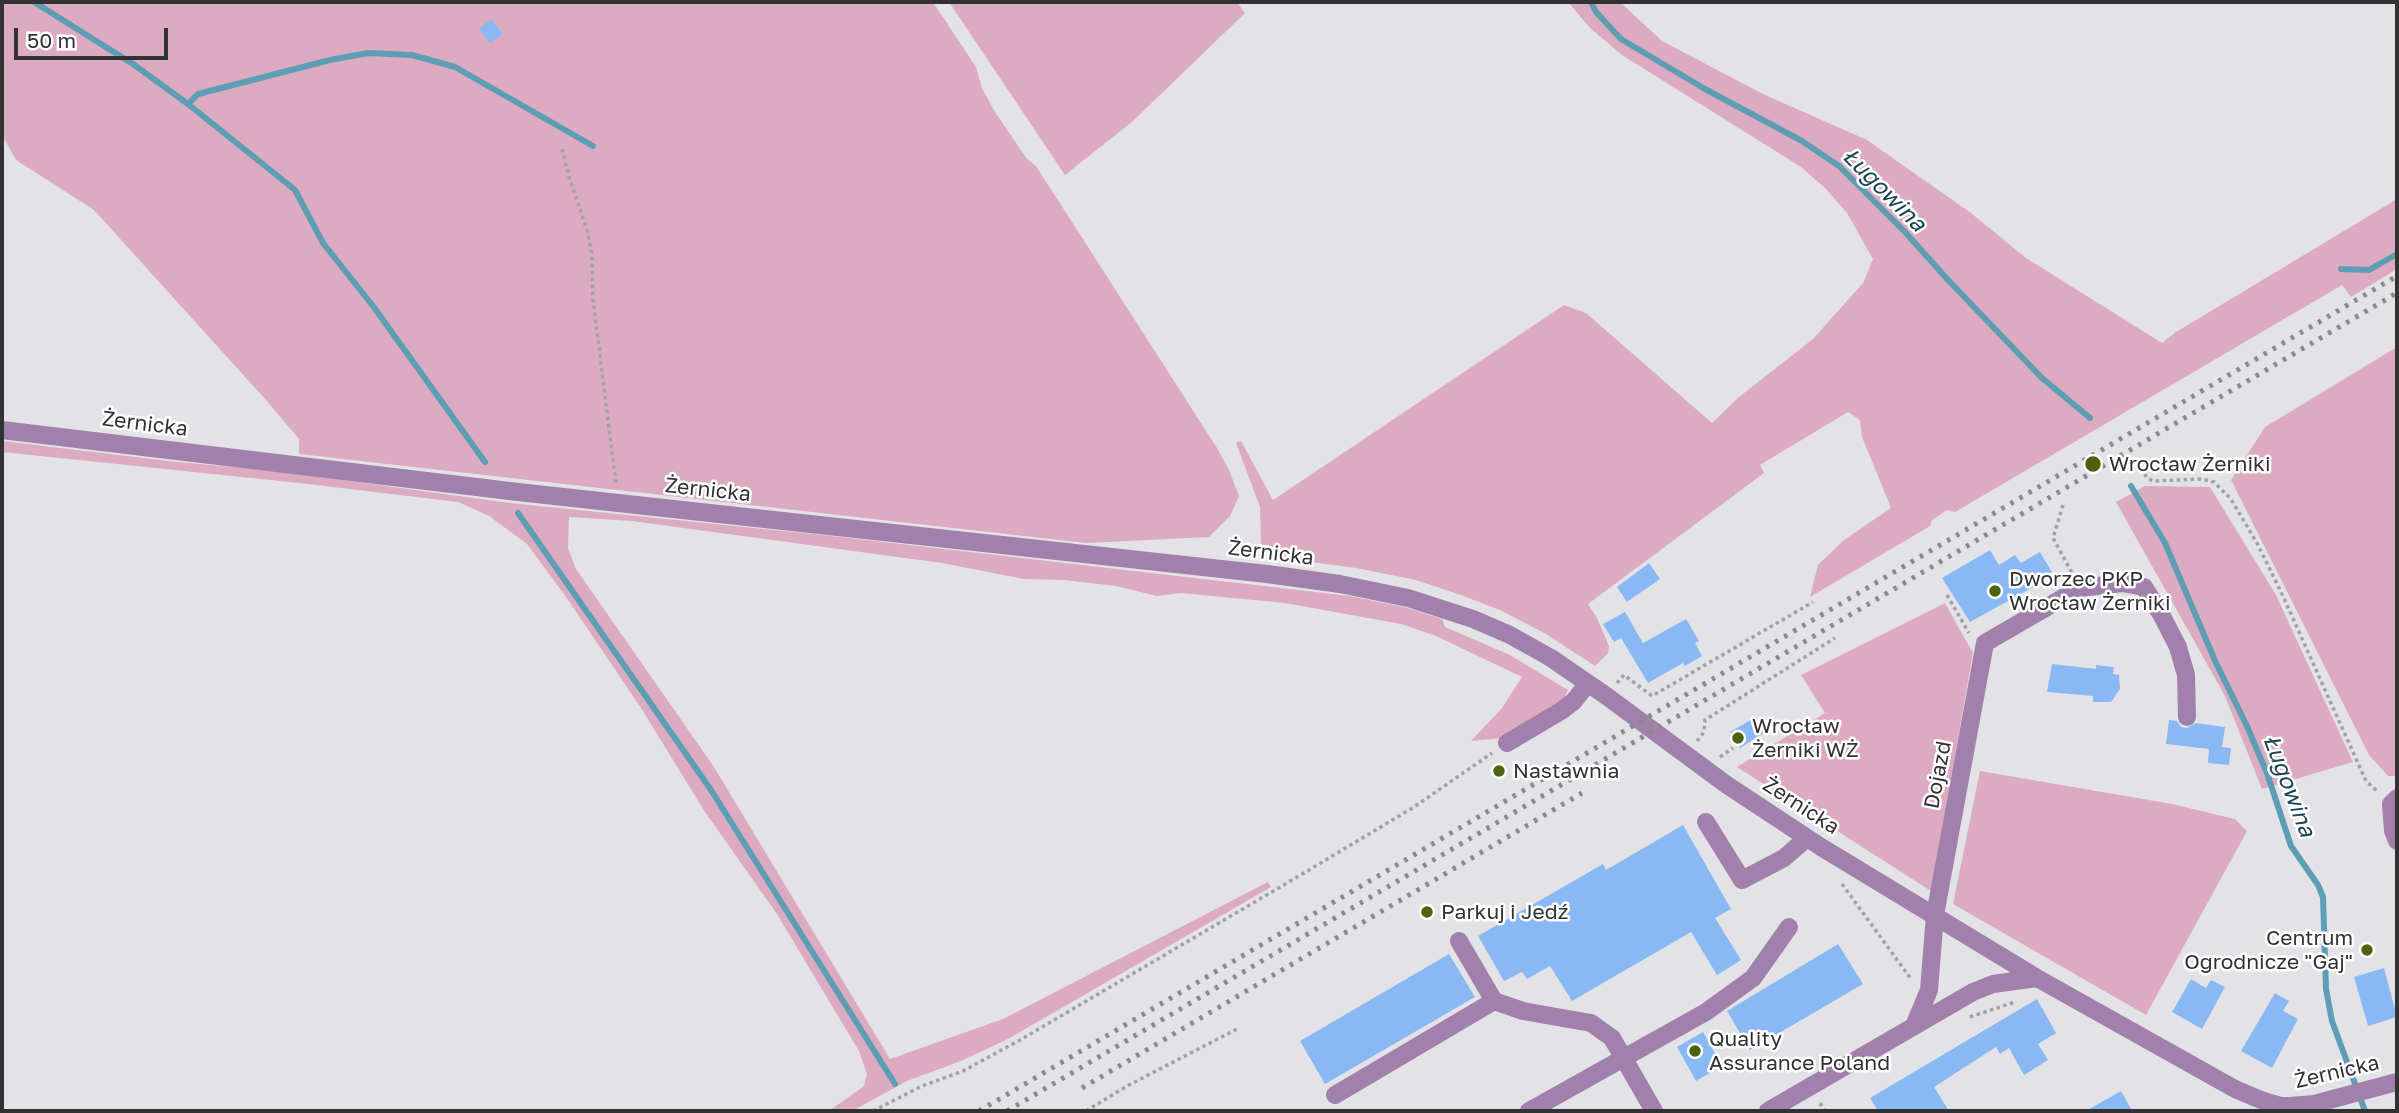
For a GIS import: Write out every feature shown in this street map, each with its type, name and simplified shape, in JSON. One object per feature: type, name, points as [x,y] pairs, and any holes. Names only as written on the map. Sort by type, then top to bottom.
[{"type":"street","name":"Żernicka","points":[[2,430],[616,502],[1278,575],[1382,591],[1435,605],[1520,641],[1588,683],[1732,788],[1807,838],[2037,978],[2235,1089],[2261,1100],[2290,1106],[2342,1097],[2397,1082]]},
{"type":"street","points":[[1985,643],[2080,588],[2122,583],[2144,587],[2178,647],[2186,675],[2187,717]]},
{"type":"street","name":"Dojazd","points":[[1913,1026],[1929,990],[1935,915],[1985,643]]},
{"type":"street","points":[[1507,743],[1562,711],[1588,683]]},
{"type":"street","points":[[2394,801],[2393,831],[2397,841]]},
{"type":"street","points":[[1706,822],[1742,880],[1784,858],[1807,838]]},
{"type":"street","points":[[1530,1111],[1706,1012],[1753,978],[1789,927]]},
{"type":"street","points":[[1459,941],[1494,1001],[1523,1011],[1591,1023],[1612,1038],[1654,1111]]},
{"type":"street","points":[[1777,1109],[1913,1026],[1983,988],[1993,984],[2037,978]]},
{"type":"street","points":[[1335,1095],[1494,1001]]},
{"type":"path","points":[[562,149],[592,255],[593,299],[616,502]]},
{"type":"path","points":[[2141,468],[2147,478],[2153,481],[2202,479],[2214,482],[2231,499],[2282,594],[2366,781],[2394,801]]},
{"type":"path","points":[[2063,505],[2053,538],[2080,588]]},
{"type":"path","points":[[1947,596],[1972,637],[1985,643]]},
{"type":"path","points":[[1615,685],[1624,675],[1652,695],[1813,602]]},
{"type":"path","points":[[1694,744],[1704,732],[1706,720],[1835,638]]},
{"type":"path","points":[[873,1111],[922,1086],[963,1071],[1020,1040],[1414,807],[1507,743]]},
{"type":"path","points":[[1718,758],[1733,748]]},
{"type":"path","points":[[1854,900],[1917,987]]},
{"type":"path","points":[[1960,1022],[2024,997]]},
{"type":"path","points":[[1086,1111],[1127,1086],[1239,1028]]},
{"type":"path","points":[[1818,1098],[1825,1111]]},
{"type":"shaded area","points":[[2,2],[933,2],[976,67],[982,88],[995,112],[1027,159],[1036,166],[1217,448],[1239,496],[1230,516],[1209,537],[1086,543],[299,454],[299,439],[94,210],[16,160],[2,135]]},
{"type":"shaded area","points":[[949,2],[1237,2],[1245,13],[1133,121],[1065,175]]},
{"type":"shaded area","points":[[1568,2],[1620,2],[1662,41],[1763,94],[1867,140],[1971,213],[2026,258],[2162,343],[2397,199],[2397,269],[2351,297],[2342,285],[1955,512],[1947,510],[1932,520],[1930,526],[1810,597],[1818,565],[1844,540],[1891,508],[1862,437],[1860,420],[1848,412],[1760,465],[1764,473],[1588,604],[1609,646],[1608,653],[1595,666],[1546,634],[1500,610],[1458,594],[1416,580],[1356,568],[1272,557],[1261,543],[1260,507],[1236,443],[1241,441],[1273,500],[1564,305],[1586,313],[1712,423],[1739,397],[1813,339],[1863,283],[1873,259],[1847,213],[1826,189],[1801,167],[1622,55],[1590,28]]},
{"type":"shaded area","points":[[2397,347],[2397,776],[2388,776],[2369,755],[2231,480],[2265,427]]},
{"type":"shaded area","points":[[2,441],[277,471],[510,503],[823,535],[1350,596],[1404,607],[1442,619],[1445,627],[1510,655],[1568,690],[1564,699],[1503,738],[1471,741],[1502,708],[1522,677],[1436,636],[1401,624],[1285,603],[1181,593],[1157,596],[1116,586],[1024,579],[942,563],[632,521],[569,517],[568,548],[576,569],[714,767],[890,1059],[1003,1019],[1268,882],[1271,887],[1008,1039],[961,1061],[907,1081],[852,1111],[829,1111],[864,1086],[867,1074],[859,1051],[777,914],[705,812],[641,708],[564,594],[527,544],[489,516],[458,502],[2,452]]},
{"type":"shaded area","points":[[2145,486],[2210,487],[2276,595],[2353,762],[2262,789],[2225,696],[2116,502]]},
{"type":"shaded area","points":[[1945,603],[1973,653],[1931,891],[1737,767],[1825,713],[1801,675]]},
{"type":"shaded area","points":[[1980,771],[2172,804],[2235,819],[2247,831],[2146,1015],[1953,904]]},
{"type":"building","points":[[491,19],[503,34],[490,43],[479,29]]},
{"type":"building","name":"Dworzec PKP Wrocław Żerniki","points":[[1990,550],[1999,565],[2015,555],[2021,563],[2040,552],[2052,572],[2033,582],[2035,586],[1970,622],[1942,578]]},
{"type":"building","points":[[1649,563],[1660,579],[1627,602],[1617,587]]},
{"type":"building","points":[[1625,612],[1643,643],[1686,619],[1699,641],[1695,643],[1702,656],[1685,666],[1683,663],[1648,683],[1621,638],[1614,642],[1603,624]]},
{"type":"building","points":[[2052,664],[2096,669],[2096,665],[2114,667],[2113,674],[2119,675],[2120,689],[2111,702],[2093,702],[2093,696],[2047,692]]},
{"type":"building","points":[[1754,718],[1764,733],[1740,748],[1730,732]]},
{"type":"building","points":[[2169,720],[2177,721],[2181,727],[2187,728],[2196,723],[2225,727],[2222,747],[2231,748],[2229,765],[2208,763],[2209,749],[2166,744]]},
{"type":"building","points":[[1683,825],[1731,909],[1715,918],[1741,960],[1717,975],[1691,932],[1572,1001],[1550,966],[1527,979],[1522,972],[1504,981],[1478,936],[1603,864],[1606,870]]},
{"type":"building","points":[[1838,944],[1863,984],[1750,1050],[1727,1011]]},
{"type":"building","points":[[1449,954],[1475,997],[1325,1084],[1300,1041]]},
{"type":"building","points":[[2384,968],[2397,1017],[2368,1026],[2354,977]]},
{"type":"building","points":[[2191,979],[2206,988],[2211,980],[2225,987],[2202,1029],[2172,1012]]},
{"type":"building","points":[[2275,993],[2289,1001],[2283,1011],[2298,1019],[2272,1068],[2241,1051]]},
{"type":"building","points":[[2037,999],[2056,1033],[2038,1044],[2048,1060],[2024,1075],[2009,1048],[2000,1054],[1996,1047],[1934,1087],[1949,1111],[1878,1111],[1870,1098]]},
{"type":"building","points":[[1703,1032],[1722,1066],[1696,1081],[1677,1047]]},
{"type":"building","points":[[2121,1091],[2132,1111],[2086,1111]]},
{"type":"waterway","points":[[34,2],[133,64],[188,104],[295,190],[323,243],[373,306],[485,462]]},
{"type":"waterway","name":"Ługowina","points":[[1591,2],[1596,12],[1621,39],[1705,89],[1802,141],[1839,166],[2042,378],[2090,418]]},
{"type":"waterway","points":[[188,104],[198,94],[330,60],[368,53],[412,55],[455,67],[593,146]]},
{"type":"waterway","points":[[2341,269],[2369,270],[2397,254]]},
{"type":"waterway","name":"Ługowina","points":[[2131,486],[2165,543],[2216,663],[2246,724],[2267,773],[2291,846],[2318,885],[2323,897],[2326,989],[2332,1021],[2365,1111]]},
{"type":"waterway","points":[[518,513],[711,790],[895,1084]]},
{"type":"railway","points":[[979,1111],[2397,276]]},
{"type":"railway","points":[[1007,1111],[2397,293]]},
{"type":"railway","points":[[1082,1088],[1582,793]]},
{"type":"place","name":"Wrocław Żerniki","points":[[2093,464]]},
{"type":"place","name":"Dworzec PKP Wrocław Żerniki","points":[[1995,591]]},
{"type":"place","name":"Wrocław Żerniki WŻ","points":[[1738,738]]},
{"type":"place","name":"Nastawnia","points":[[1499,771]]},
{"type":"place","name":"Parkuj i Jedź","points":[[1427,912]]},
{"type":"place","name":"Centrum Ogrodnicze \"Gaj\"","points":[[2367,950]]},
{"type":"place","name":"Quality Assurance Poland","points":[[1695,1051]]}]
